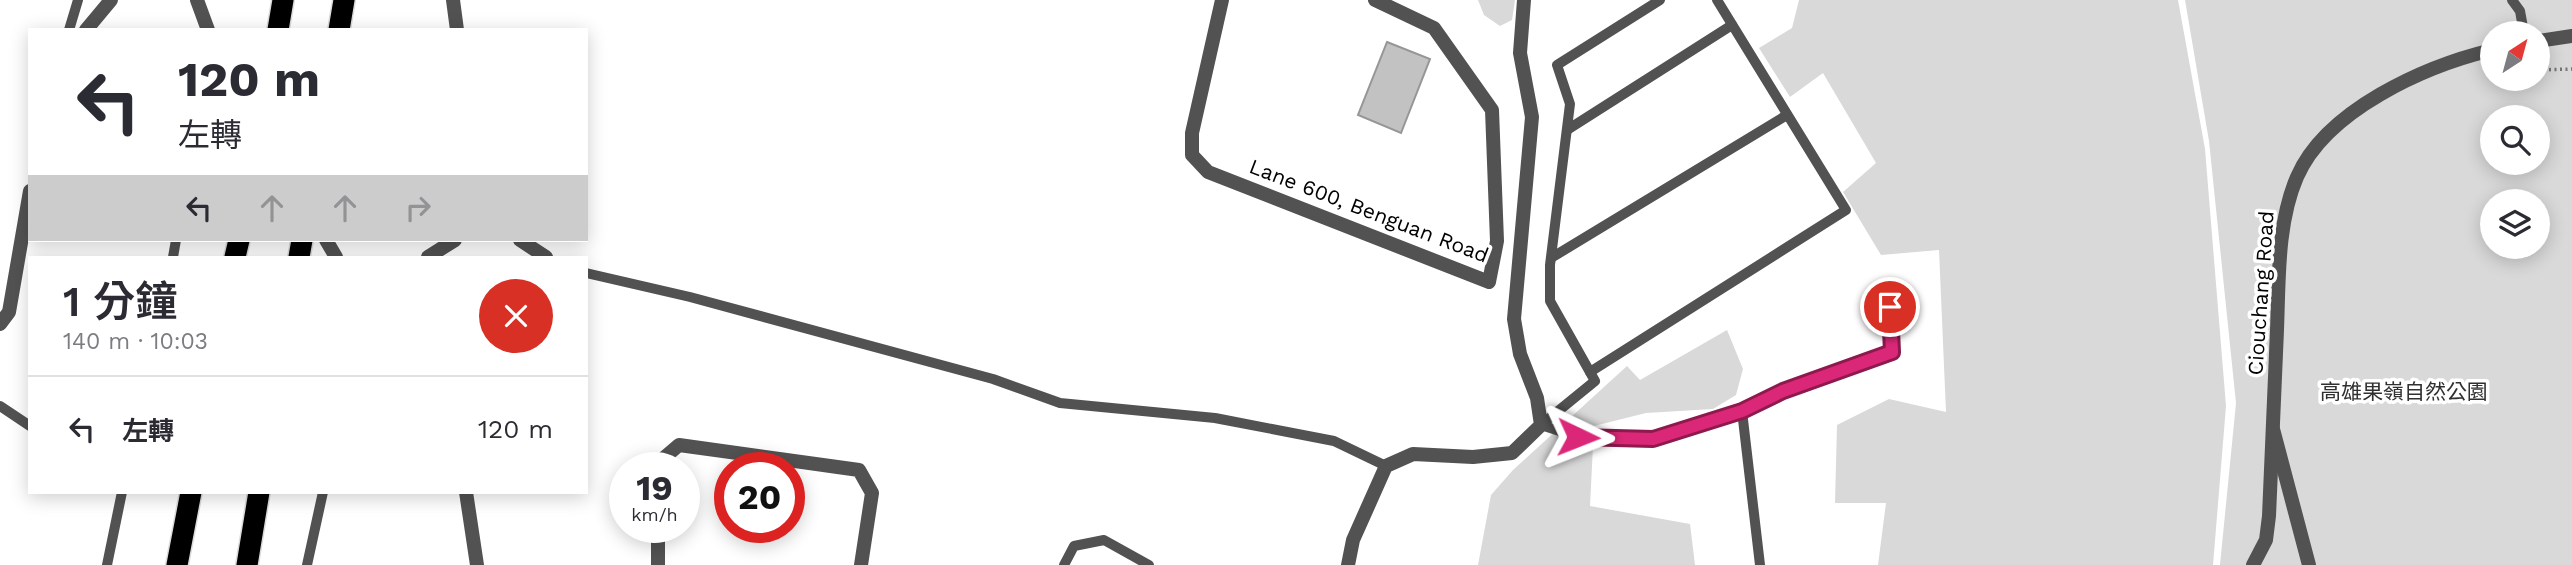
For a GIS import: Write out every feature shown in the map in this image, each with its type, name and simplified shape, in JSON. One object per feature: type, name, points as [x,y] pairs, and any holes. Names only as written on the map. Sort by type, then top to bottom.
[{"type":"highway","points":[[278,28],[283,0]]},
{"type":"highway","points":[[339,28],[344,0]]},
{"type":"highway","points":[[177,565],[191,494]]},
{"type":"highway","points":[[247,565],[259,494]]},
{"type":"street","points":[[88,28],[111,0]]},
{"type":"street","points":[[197,0],[207,28]]},
{"type":"street","points":[[453,0],[457,28]]},
{"type":"street","name":"Lane 600, Benguan Road","points":[[1222,0],[1192,133],[1192,155],[1208,172],[1489,282],[1497,241],[1492,110],[1434,28],[1375,0]]},
{"type":"street","points":[[1348,565],[1353,540],[1386,466],[1413,454],[1473,457],[1512,453],[1541,425],[1537,398],[1521,354],[1514,320],[1532,117],[1520,53],[1524,0]]},
{"type":"street","points":[[2550,39],[2572,36]]},
{"type":"street","name":"Ciouchang Road","points":[[2253,565],[2266,540],[2279,274],[2286,211],[2297,176],[2319,145],[2348,116],[2382,94],[2434,68],[2480,54]]},
{"type":"street","points":[[0,324],[9,312],[28,203]]},
{"type":"street","points":[[430,256],[452,242]]},
{"type":"street","points":[[523,242],[544,256]]},
{"type":"street","points":[[2273,429],[2309,565]]},
{"type":"street","points":[[671,452],[679,445],[859,470],[872,493],[861,565]]},
{"type":"street","points":[[466,494],[477,565]]},
{"type":"street","points":[[658,543],[658,565]]},
{"type":"lane","points":[[70,28],[78,0]]},
{"type":"lane","points":[[1541,425],[1595,381],[1550,301],[1551,258],[1570,104],[1557,65],[1660,0]]},
{"type":"lane","points":[[1590,372],[1846,210],[1717,0]]},
{"type":"lane","points":[[2512,0],[2520,11],[2522,21]]},
{"type":"lane","points":[[1567,130],[1732,24]]},
{"type":"lane","points":[[1551,258],[1787,114]]},
{"type":"lane","points":[[588,273],[690,297],[980,375],[1060,403],[1228,421],[1334,441],[1386,466]]},
{"type":"lane","points":[[1541,425],[1578,437],[1653,439],[1742,411],[1783,391],[1892,352],[1890,285]]},
{"type":"lane","points":[[0,406],[28,425]]},
{"type":"lane","points":[[1742,411],[1760,565]]},
{"type":"lane","points":[[107,565],[122,494]]},
{"type":"lane","points":[[307,565],[323,494]]},
{"type":"lane","points":[[1064,565],[1074,546],[1104,540],[1149,565]]},
{"type":"path","points":[[2550,70],[2572,69]]},
{"type":"green space","points":[[1478,0],[1515,0],[1512,20],[1500,26],[1484,15]]},
{"type":"green space","points":[[1799,0],[2178,0],[2205,149],[2226,406],[2213,565],[1878,565],[1886,503],[1835,503],[1837,425],[1889,399],[1946,412],[1939,250],[1881,255],[1843,192],[1876,163],[1823,73],[1790,97],[1759,48],[1792,28]]},
{"type":"green space","name":"高雄果嶺自然公園","points":[[2185,0],[2572,0],[2572,565],[2220,565],[2236,403],[2209,141]]},
{"type":"green space","points":[[1727,330],[1743,369],[1736,395],[1713,409],[1646,413],[1594,426],[1590,506],[1690,524],[1695,565],[1478,565],[1491,495],[1513,470],[1627,366],[1640,380]]},
{"type":"building","points":[[1387,42],[1430,59],[1401,133],[1358,115]]},
{"type":"route","points":[[1578,437],[1653,439],[1742,411],[1783,391],[1892,352],[1890,307]]}]
